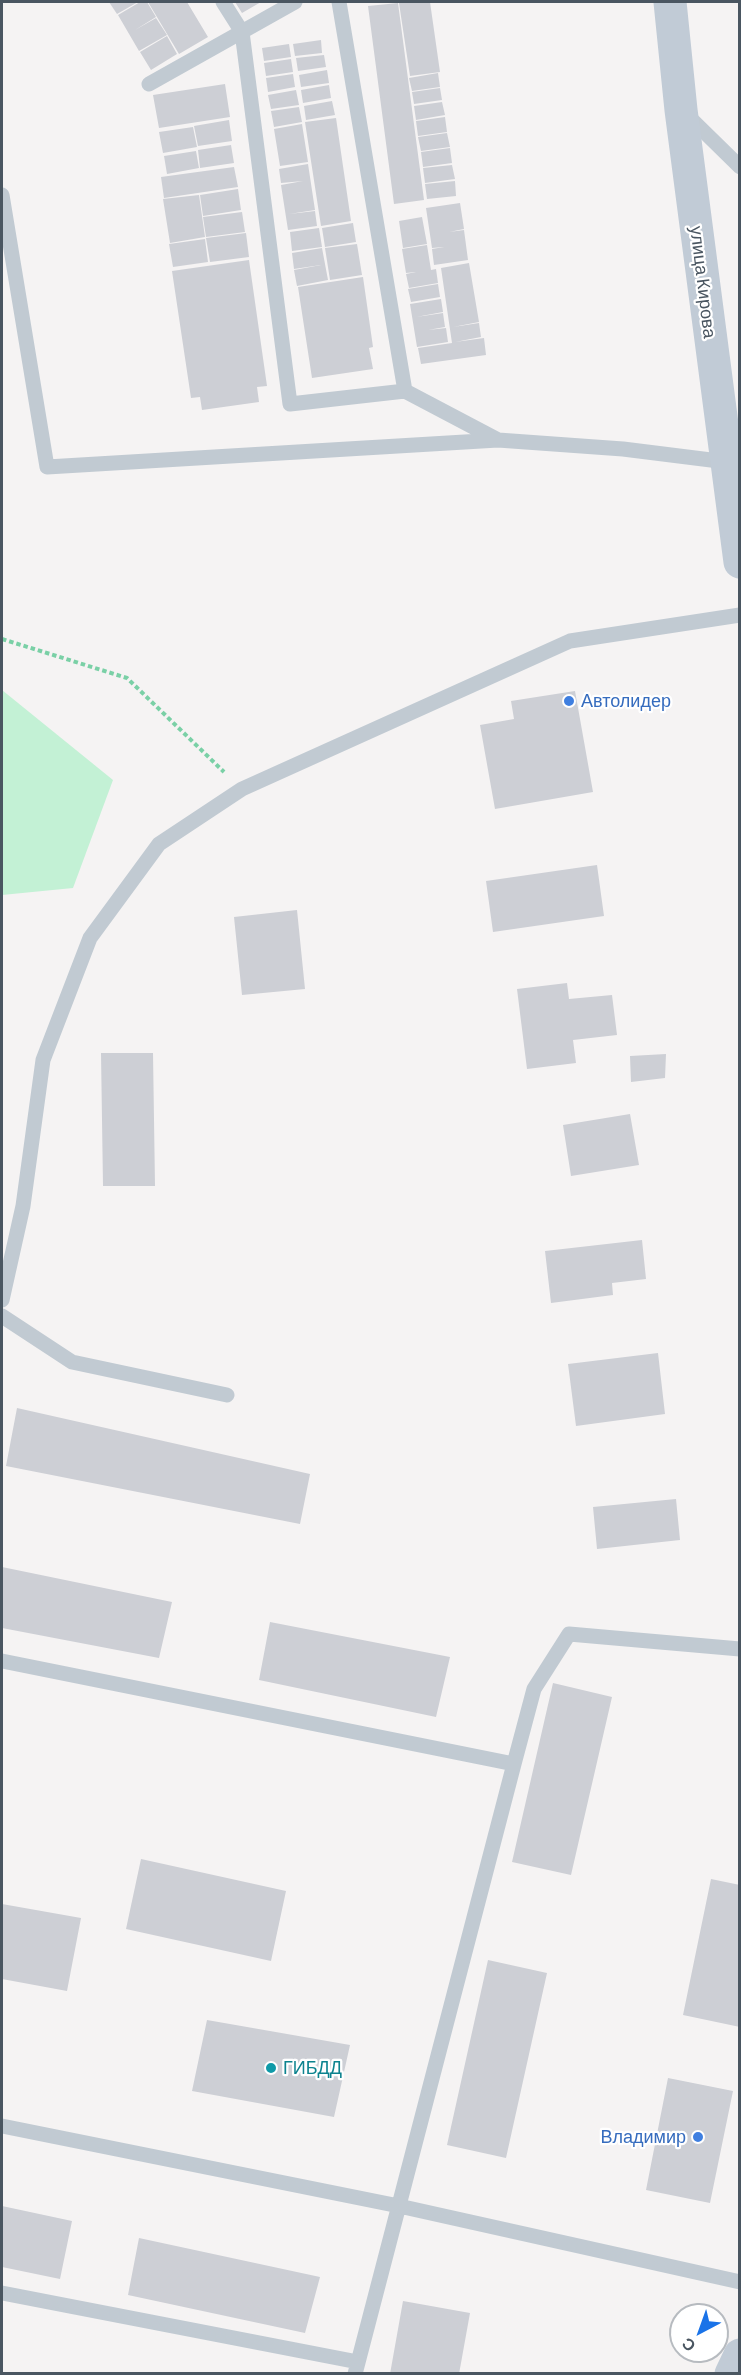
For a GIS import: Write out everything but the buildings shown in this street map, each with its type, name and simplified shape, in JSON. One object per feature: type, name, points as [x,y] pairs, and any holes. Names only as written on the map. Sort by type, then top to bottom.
[{"type":"main road","name":"улица Кирова","points":[[670,2],[681,110],[727,462],[736,504],[740,562]]},
{"type":"main road","points":[[731,2373],[740,2355]]},
{"type":"lane","points":[[223,2],[242,32],[290,404],[405,391],[498,440]]},
{"type":"lane","points":[[149,84],[295,2]]},
{"type":"lane","points":[[339,2],[405,391]]},
{"type":"lane","points":[[681,110],[740,166]]},
{"type":"lane","points":[[2,195],[47,467],[498,440],[622,449],[727,462]]},
{"type":"lane","points":[[2,1300],[23,1206],[44,1060],[90,938],[159,844],[242,789],[570,641],[740,615]]},
{"type":"lane","points":[[2,1316],[72,1362],[227,1395]]},
{"type":"lane","points":[[2,2293],[357,2368],[534,1689],[569,1634],[740,1649]]},
{"type":"lane","points":[[2,1661],[514,1764]]},
{"type":"lane","points":[[2,2126],[399,2206],[740,2282]]},
{"type":"path","points":[[2,639],[127,678],[242,789]]},
{"type":"green space","points":[[2,690],[113,780],[73,888],[2,895]]},
{"type":"place","name":"Автолидер","points":[[569,701]]},
{"type":"place","name":"ГИБДД","points":[[271,2068]]},
{"type":"place","name":"Владимир","points":[[698,2137]]}]
